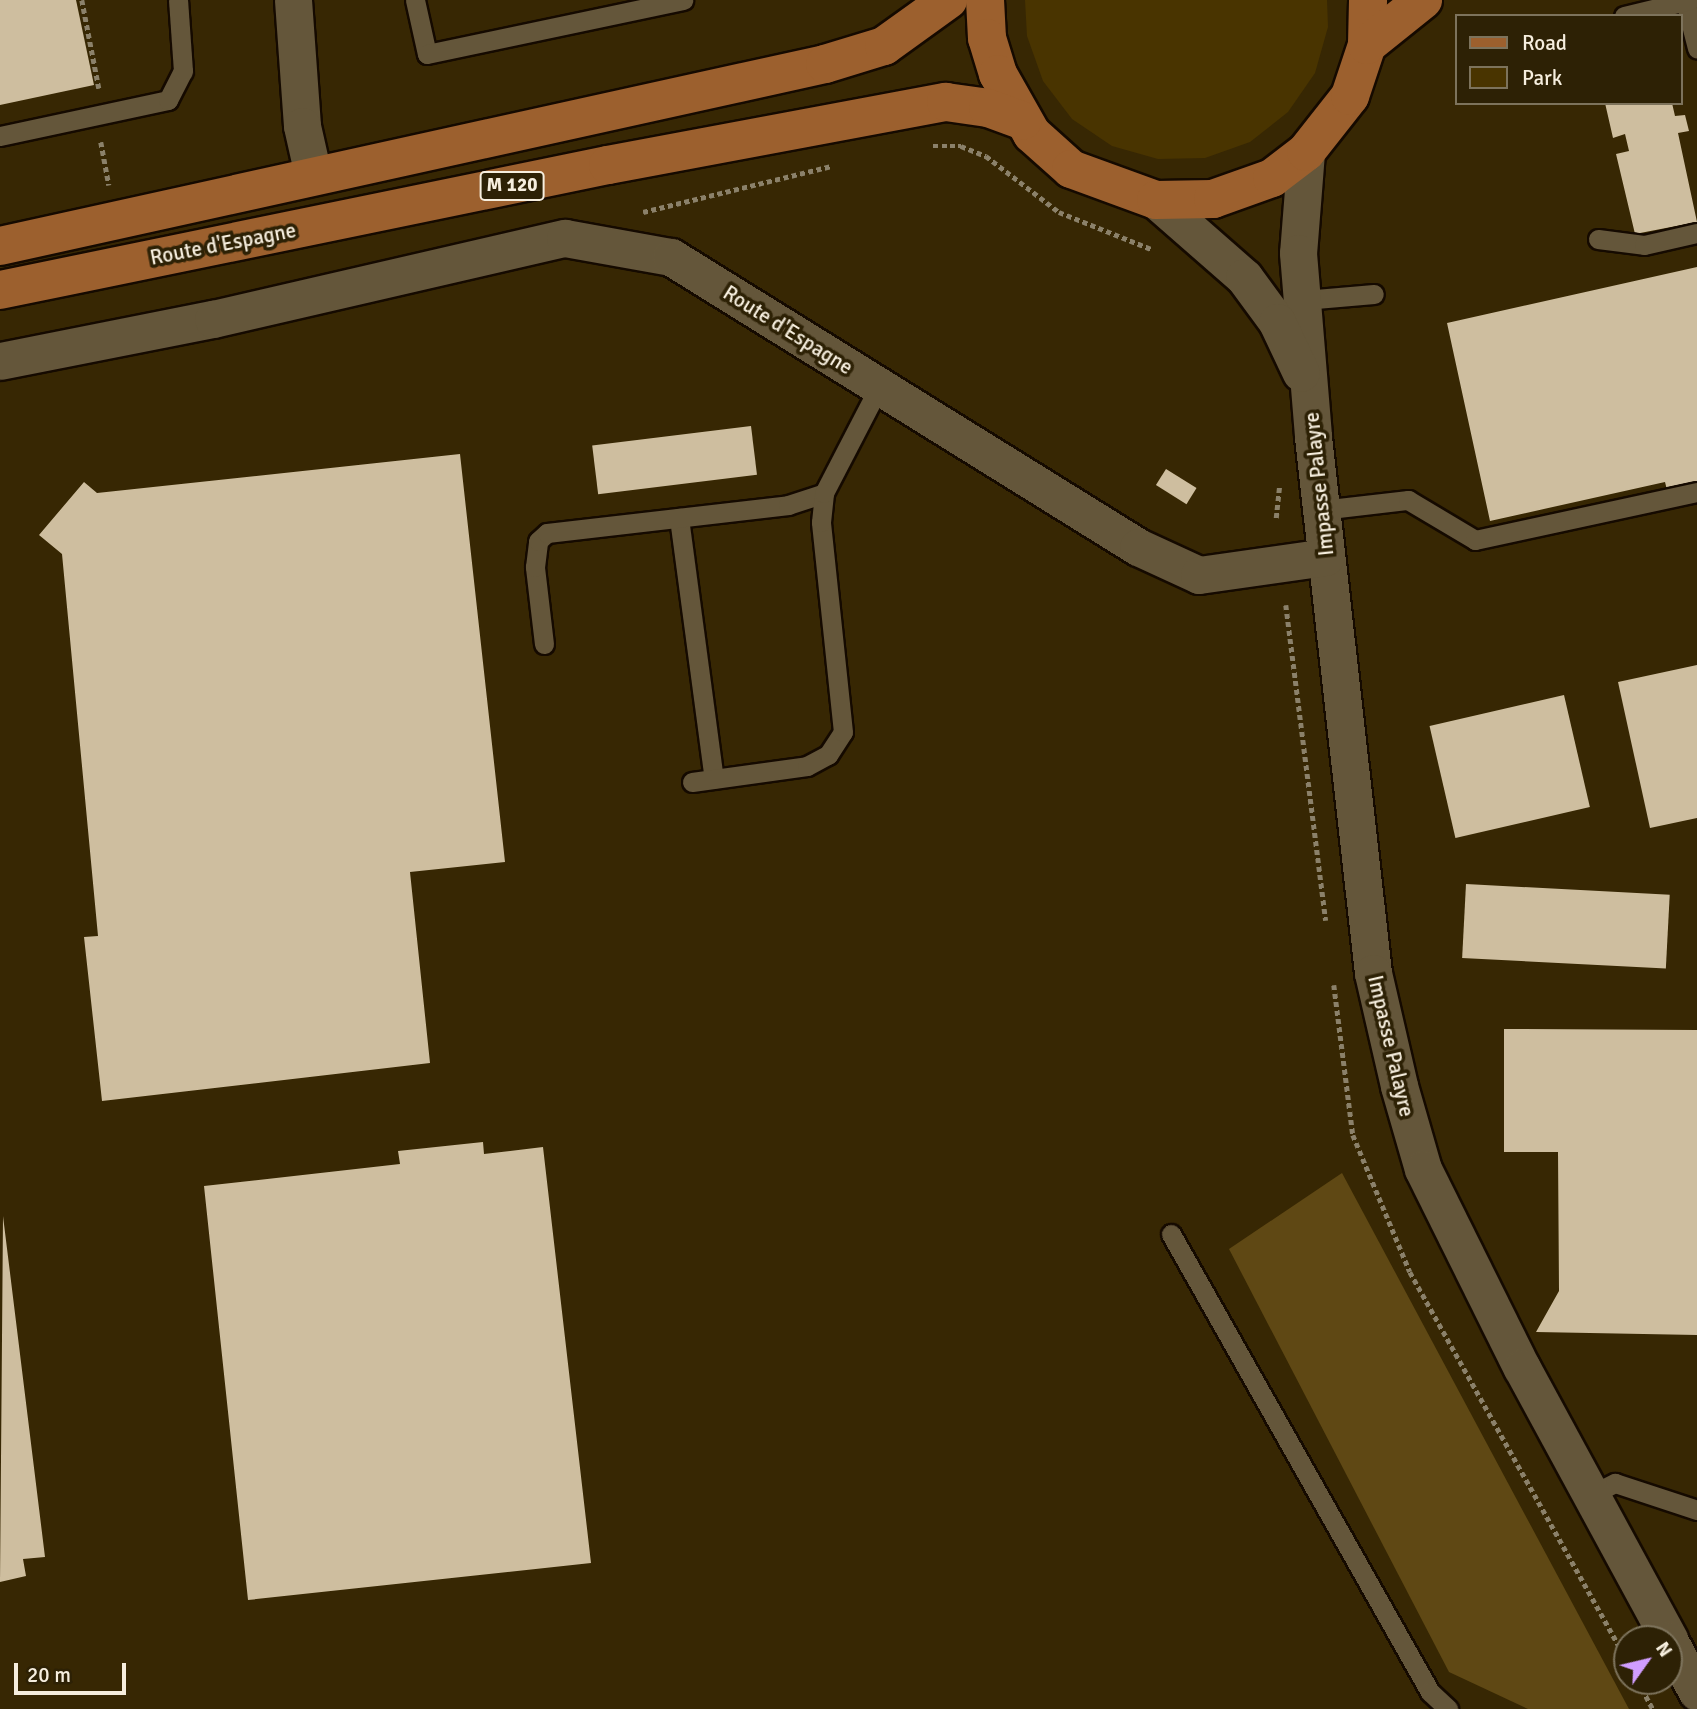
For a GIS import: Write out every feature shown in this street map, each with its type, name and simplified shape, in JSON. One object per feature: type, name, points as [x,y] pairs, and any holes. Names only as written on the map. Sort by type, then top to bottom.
[{"type":"main road","name":"M 120","points":[[0,246],[825,64],[884,46],[948,0]]},
{"type":"main road","points":[[985,0],[987,38],[998,74],[1023,121],[1071,169],[1156,200],[1213,199],[1272,178],[1307,152],[1350,96],[1367,45],[1368,0]]},
{"type":"main road","points":[[1367,45],[1423,0]]},
{"type":"main road","name":"Route d'Espagne","points":[[0,290],[608,165],[946,102],[988,108],[1023,121]]},
{"type":"street","points":[[293,0],[302,126],[313,175]]},
{"type":"street","name":"Impasse Palayre","points":[[1307,152],[1298,253],[1321,510],[1373,973],[1399,1086],[1423,1169],[1591,1495],[1661,1625]]},
{"type":"street","name":"Impasse Palayre","points":[[1156,200],[1244,276],[1277,322],[1310,393]]},
{"type":"street","name":"Route d'Espagne","points":[[0,361],[212,319],[565,238],[671,257],[1138,547],[1199,575],[1326,557]]},
{"type":"street","name":"Impasse Palayre","points":[[1683,1666],[1697,1692]]},
{"type":"lane","points":[[0,136],[168,100],[183,71],[178,0]]},
{"type":"lane","points":[[415,0],[427,54],[683,0]]},
{"type":"lane","points":[[1633,14],[1688,1],[1697,48]]},
{"type":"lane","points":[[1598,239],[1644,245],[1697,233]]},
{"type":"lane","points":[[1304,300],[1374,294]]},
{"type":"lane","points":[[692,782],[807,766],[828,755],[843,732],[821,522],[824,493],[879,387]]},
{"type":"lane","points":[[1321,510],[1408,500],[1475,540],[1697,492]]},
{"type":"lane","points":[[544,644],[535,567],[538,541],[547,533],[788,505],[824,493]]},
{"type":"lane","points":[[679,518],[714,779]]},
{"type":"lane","points":[[1171,1234],[1430,1692],[1448,1709]]},
{"type":"lane","points":[[1591,1495],[1615,1483],[1697,1510]]},
{"type":"path","points":[[920,148],[961,146],[986,156],[1059,212],[1155,250]]},
{"type":"path","points":[[631,213],[845,162]]},
{"type":"path","points":[[1276,518],[1279,477]]},
{"type":"shaded area","points":[[0,0],[1697,0],[1697,1709],[0,1709]]},
{"type":"shaded area","points":[[1342,1173],[1613,1679],[1613,1695],[1622,1695],[1629,1709],[1528,1709],[1449,1672],[1229,1249]]},
{"type":"green space","points":[[1025,0],[1327,0],[1328,27],[1315,73],[1288,112],[1250,142],[1205,158],[1158,159],[1112,146],[1072,119],[1043,81],[1027,36]]},
{"type":"building","points":[[0,0],[76,0],[94,85],[0,105]]},
{"type":"building","points":[[1605,105],[1672,105],[1675,116],[1685,115],[1689,131],[1678,133],[1697,222],[1635,234],[1616,154],[1629,151],[1625,134],[1613,138]]},
{"type":"building","points":[[1697,267],[1697,487],[1668,494],[1665,482],[1490,521],[1447,323]]},
{"type":"building","points":[[751,426],[757,475],[598,494],[592,445]]},
{"type":"building","points":[[460,454],[505,862],[410,872],[430,1063],[102,1101],[84,937],[98,936],[62,554],[39,535],[84,482],[97,493]]},
{"type":"building","points":[[1166,469],[1197,488],[1186,504],[1156,485]]},
{"type":"building","points":[[1697,665],[1697,818],[1650,828],[1618,682]]},
{"type":"building","points":[[1564,695],[1590,807],[1455,838],[1430,726]]},
{"type":"building","points":[[1466,884],[1670,895],[1666,969],[1462,958]]},
{"type":"building","points":[[1504,1029],[1697,1030],[1697,1335],[1536,1332],[1559,1291],[1558,1152],[1504,1152]]},
{"type":"building","points":[[483,1142],[484,1154],[543,1147],[591,1563],[248,1600],[204,1186],[400,1164],[398,1151]]},
{"type":"building","points":[[3,1216],[45,1557],[23,1559],[26,1576],[0,1582]]}]
